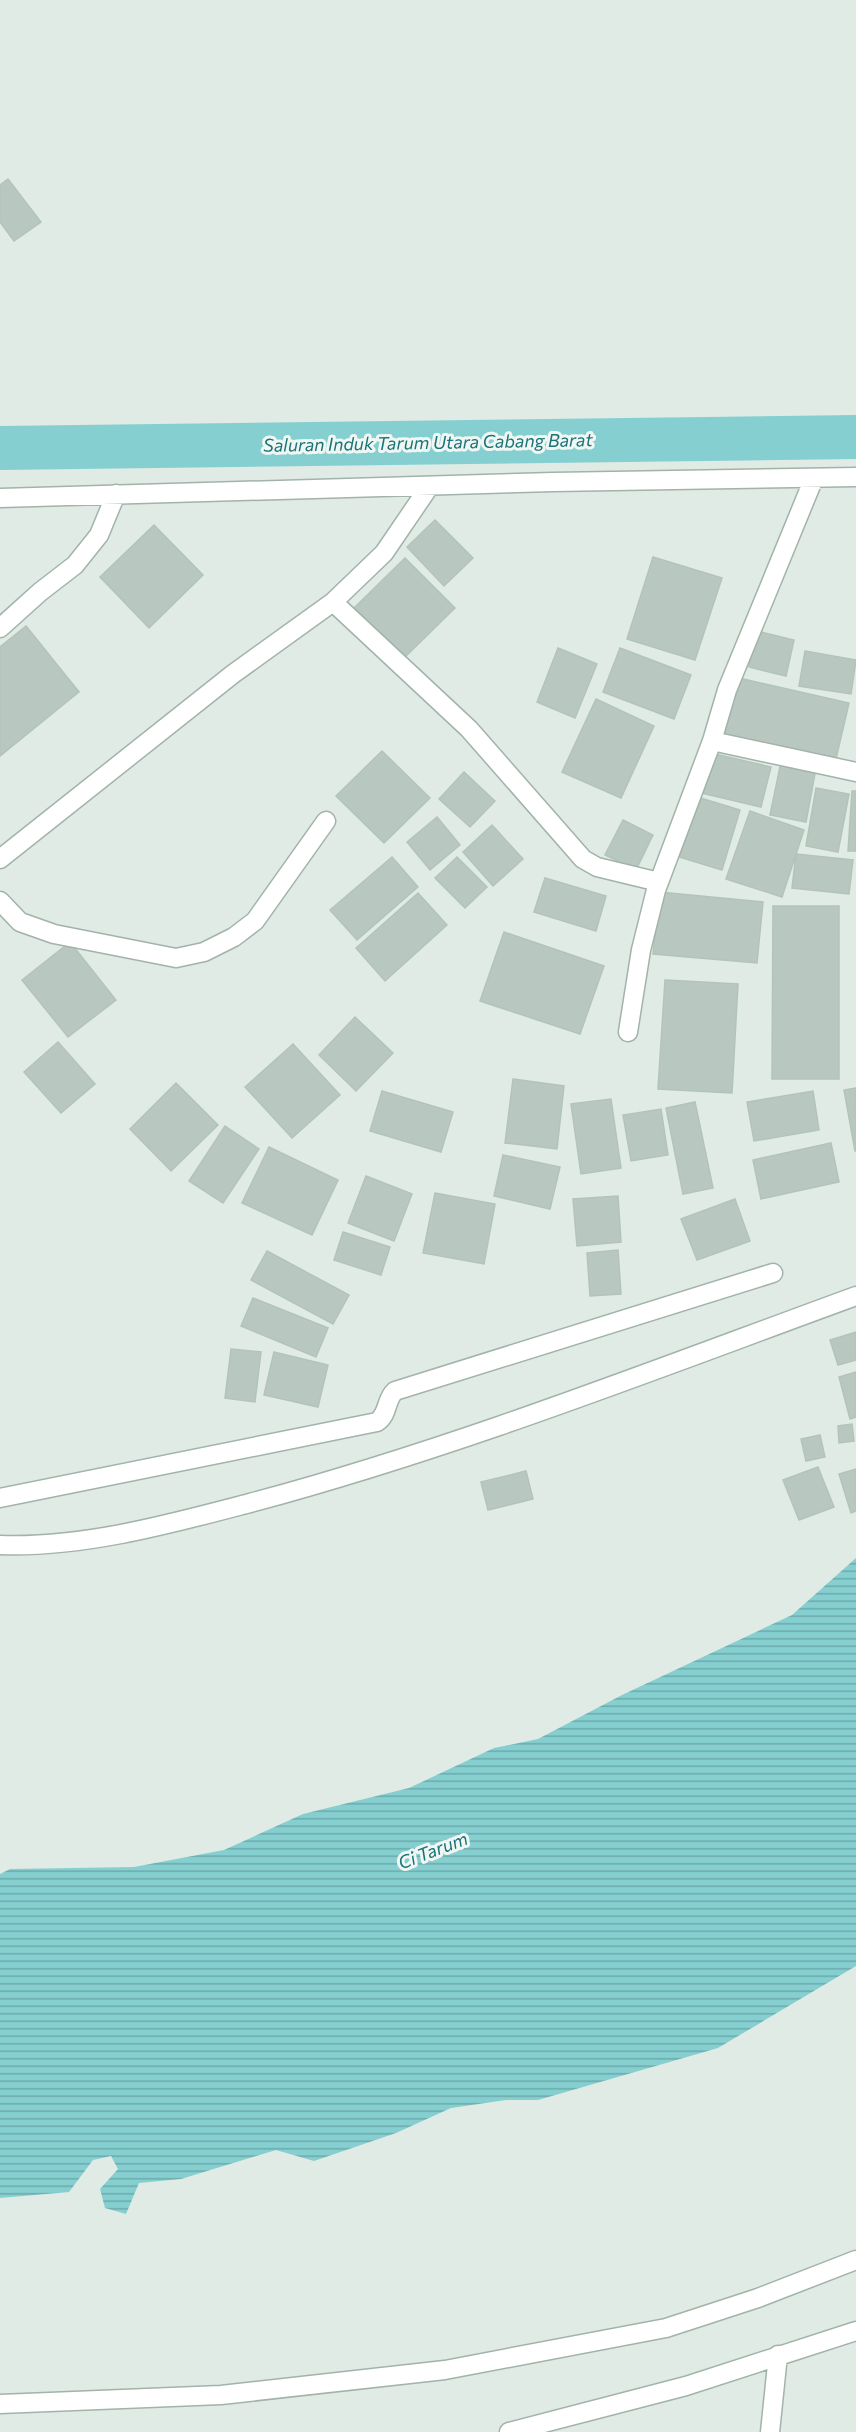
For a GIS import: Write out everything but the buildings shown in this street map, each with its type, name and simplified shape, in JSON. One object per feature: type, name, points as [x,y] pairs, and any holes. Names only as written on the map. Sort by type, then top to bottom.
[{"type":"street","points":[[0,498],[553,482],[856,477]]},
{"type":"street","points":[[628,1032],[641,950],[659,882],[712,741],[727,690],[814,478]]},
{"type":"street","points":[[0,859],[233,674],[333,602],[384,553],[429,487]]},
{"type":"street","points":[[0,628],[40,592],[75,566],[99,536],[116,494]]},
{"type":"street","points":[[333,602],[469,729],[583,859],[597,867],[659,882]]},
{"type":"street","points":[[712,741],[856,772]]},
{"type":"street","points":[[0,901],[20,922],[54,934],[176,958],[204,952],[234,937],[255,921],[326,821]]},
{"type":"street","points":[[0,1498],[377,1422],[384,1416],[388,1401],[395,1391],[773,1273]]},
{"type":"street","points":[[0,1545],[37,1547],[162,1526],[343,1478],[519,1419],[856,1296]]},
{"type":"street","points":[[0,2403],[221,2395],[445,2370],[666,2328],[758,2298],[856,2260]]},
{"type":"street","points":[[509,2432],[686,2386],[856,2331]]},
{"type":"street","points":[[770,2432],[778,2355]]},
{"type":"water","name":"Ci Tarum","points":[[856,1558],[856,1966],[718,2048],[538,2100],[506,2100],[451,2108],[396,2133],[314,2161],[276,2150],[181,2179],[139,2183],[126,2214],[105,2208],[100,2189],[118,2169],[111,2156],[93,2160],[69,2192],[0,2198],[0,1874],[10,1869],[134,1867],[224,1850],[303,1814],[409,1788],[494,1748],[538,1739],[622,1695],[792,1615]]},
{"type":"waterway","name":"Saluran Induk Tarum Utara Cabang Barat","points":[[0,448],[856,437]]}]
